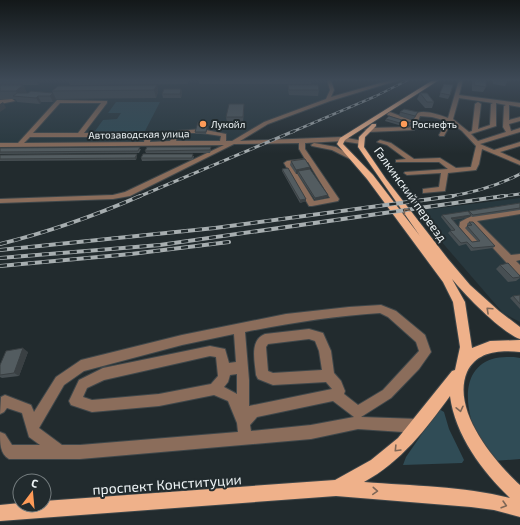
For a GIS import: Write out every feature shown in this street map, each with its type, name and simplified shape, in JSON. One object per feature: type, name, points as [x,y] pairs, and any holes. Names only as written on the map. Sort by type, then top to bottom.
[{"type":"main road","points":[[397,104],[342,139],[340,144],[373,181],[447,279],[458,302],[462,316],[466,347],[460,371],[459,403],[468,432],[479,451],[494,471],[520,496]]},
{"type":"main road","name":"Галкинский переезд","points":[[406,104],[368,130],[361,142],[361,147],[383,180],[444,262],[466,288],[495,315],[520,334]]},
{"type":"main road","name":"проспект Конституции","points":[[336,488],[381,463],[394,452],[418,426],[470,356],[480,350],[492,346],[520,346]]},
{"type":"main road","name":"проспект Конституции","points":[[0,513],[336,488],[471,498],[520,509]]},
{"type":"street","points":[[19,145],[57,104]]},
{"type":"street","points":[[80,135],[103,104]]},
{"type":"street","points":[[0,201],[123,195],[232,143],[266,123],[316,104]]},
{"type":"street","points":[[442,135],[450,120],[455,104]]},
{"type":"street","points":[[475,132],[478,104]]},
{"type":"street","points":[[467,134],[492,126],[494,104]]},
{"type":"street","points":[[507,106],[506,127],[510,134]]},
{"type":"street","points":[[390,114],[415,124]]},
{"type":"street","points":[[368,130],[412,129],[418,114],[432,115],[450,120],[478,144],[520,163]]},
{"type":"street","points":[[506,123],[520,119]]},
{"type":"street","points":[[172,144],[178,132],[189,130],[210,131],[224,135],[223,143]]},
{"type":"street","points":[[478,144],[520,130]]},
{"type":"street","points":[[331,140],[352,134]]},
{"type":"street","points":[[29,135],[148,135],[146,144]]},
{"type":"street","points":[[302,142],[342,139],[361,142]]},
{"type":"street","points":[[302,142],[334,148],[354,160]]},
{"type":"street","points":[[302,142],[302,148],[335,199],[312,204],[287,164],[309,160]]},
{"type":"street","name":"Автозаводская улица","points":[[0,145],[302,142]]},
{"type":"street","points":[[380,142],[389,144],[412,160]]},
{"type":"street","points":[[407,173],[445,171],[453,169],[474,169],[478,144]]},
{"type":"street","points":[[494,152],[520,144]]},
{"type":"street","points":[[398,161],[440,160],[453,169]]},
{"type":"street","points":[[426,191],[442,189],[445,171]]},
{"type":"street","points":[[474,240],[463,228],[463,224],[471,219],[520,211]]},
{"type":"street","points":[[471,219],[520,271]]},
{"type":"street","points":[[509,259],[520,257]]},
{"type":"street","points":[[32,427],[60,381],[81,366],[182,340],[341,312],[381,309],[392,314],[421,339],[424,352],[415,365],[386,394],[357,412],[335,395]]},
{"type":"street","points":[[238,329],[242,367],[243,422],[245,437]]},
{"type":"street","points":[[243,422],[253,411],[335,395],[339,390],[337,385],[329,376],[325,351],[319,337],[309,334],[264,339],[260,345],[262,375],[273,378],[329,376]]},
{"type":"street","points":[[214,389],[224,378],[224,370],[221,354],[210,351],[103,374],[83,384],[75,401],[92,406],[107,405],[159,400],[214,389],[232,397],[243,422]]},
{"type":"street","points":[[224,370],[242,367]]},
{"type":"street","points":[[0,408],[5,401],[27,409],[34,432],[60,452]]},
{"type":"street","points":[[0,439],[9,452],[80,452],[312,432],[358,423],[418,426]]},
{"type":"shaded area","points":[[0,104],[314,104],[264,123],[231,142],[0,143]]},
{"type":"shaded area","points":[[114,104],[159,104],[145,131],[95,131],[103,120],[117,119],[121,113],[108,113]]},
{"type":"shaded area","points":[[520,198],[520,322],[503,313],[415,211]]},
{"type":"shaded area","points":[[496,358],[520,358],[520,459],[493,461],[479,440],[474,429],[468,405],[470,381],[475,371],[484,363]]},
{"type":"shaded area","points":[[439,409],[444,412],[449,429],[464,460],[462,463],[403,465],[406,457]]},
{"type":"building","points":[[229,104],[244,104],[243,117],[226,117]]},
{"type":"building","points":[[404,109],[418,112],[415,116],[400,112]]},
{"type":"building","points":[[389,116],[412,123],[410,126],[386,119]]},
{"type":"building","points":[[198,122],[208,123],[206,132],[195,132]]},
{"type":"building","points":[[140,147],[138,151],[0,152],[0,148]]},
{"type":"building","points":[[147,147],[211,147],[210,150],[145,151]]},
{"type":"building","points":[[137,154],[135,158],[0,159],[0,155]]},
{"type":"building","points":[[143,154],[193,154],[192,158],[141,158]]},
{"type":"building","points":[[305,159],[310,167],[296,170],[291,161]]},
{"type":"building","points":[[288,168],[306,199],[300,200],[282,169]]},
{"type":"building","points":[[310,169],[328,195],[315,198],[298,171]]},
{"type":"building","points":[[520,203],[520,208],[473,215],[469,211]]},
{"type":"building","points":[[468,211],[471,215],[451,218],[472,242],[480,241],[467,226],[472,225],[469,222],[473,222],[495,246],[473,248],[467,242],[461,243],[450,231],[455,230],[442,215]]},
{"type":"building","points":[[508,263],[520,277],[513,278],[500,265]]},
{"type":"building","points":[[520,295],[520,304],[513,296]]},
{"type":"building","points":[[23,348],[14,373],[0,375],[0,365],[6,351]]},
{"type":"railway","points":[[292,132],[356,104]]},
{"type":"railway","points":[[138,197],[294,131]]},
{"type":"railway","points":[[447,197],[484,188],[520,174]]},
{"type":"railway","points":[[497,197],[520,194]]},
{"type":"railway","points":[[0,244],[71,223],[140,196]]},
{"type":"railway","points":[[447,197],[453,196]]},
{"type":"railway","points":[[0,258],[160,245],[504,196]]},
{"type":"railway","points":[[0,250],[215,228],[447,197]]},
{"type":"railway","points":[[0,266],[131,254],[229,242]]},
{"type":"place","name":"Лукойл","points":[[203,124]]},
{"type":"place","name":"Роснефть","points":[[404,124]]}]
